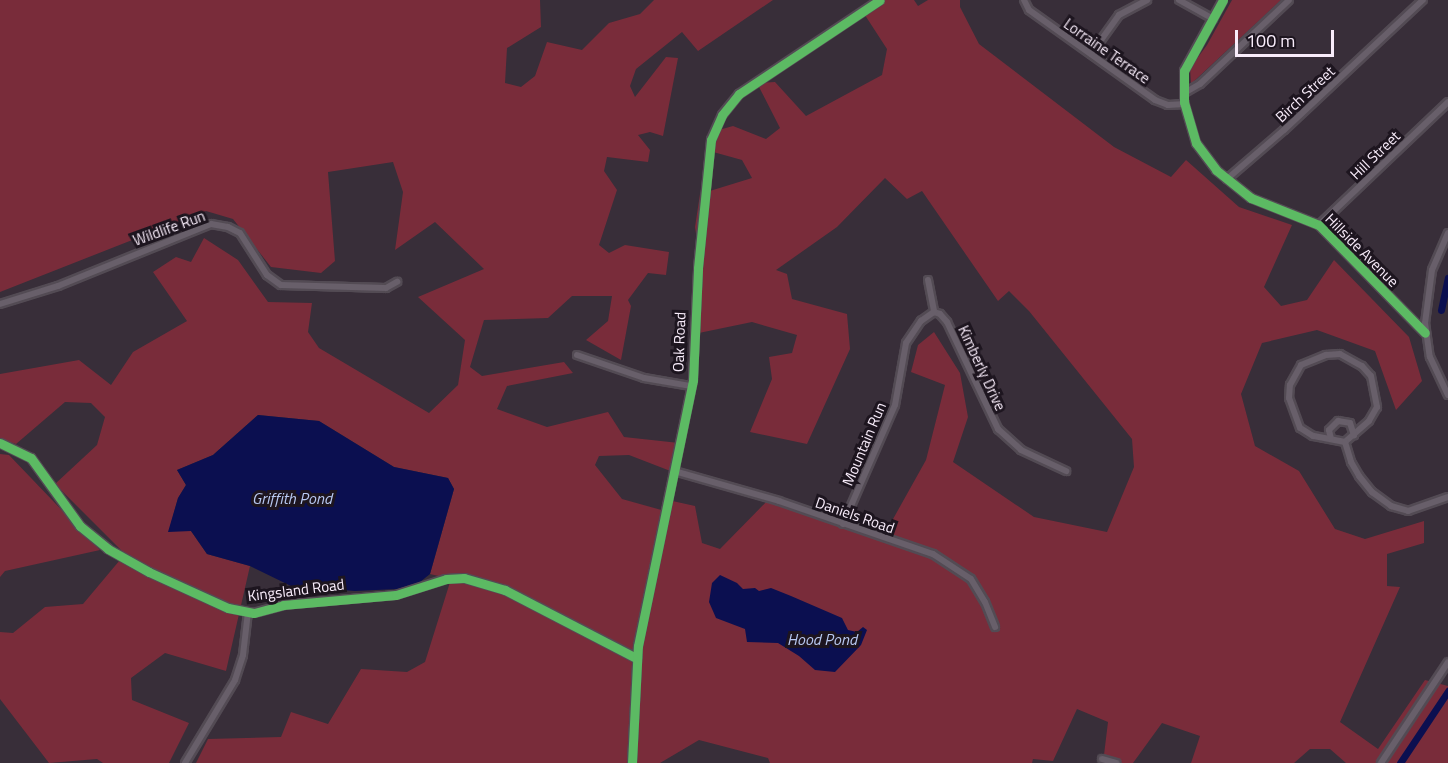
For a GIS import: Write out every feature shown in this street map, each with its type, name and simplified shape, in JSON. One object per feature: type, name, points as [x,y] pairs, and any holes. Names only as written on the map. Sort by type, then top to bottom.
[{"type":"street","name":"Oak Road","points":[[632,763],[636,658],[695,363],[698,268],[708,154],[722,115],[746,88],[880,0]]},
{"type":"street","name":"Lorraine Terrace","points":[[1024,0],[1029,10],[1163,104],[1185,104]]},
{"type":"street","points":[[1091,54],[1119,15],[1147,0]]},
{"type":"street","points":[[1179,0],[1213,19]]},
{"type":"street","name":"Hillside Avenue","points":[[1223,0],[1184,71],[1185,104],[1196,143],[1206,160],[1251,198],[1319,225],[1425,333]]},
{"type":"street","points":[[1186,92],[1200,84],[1289,0]]},
{"type":"street","name":"Birch Street","points":[[1227,179],[1284,130],[1423,0]]},
{"type":"street","name":"Hill Street","points":[[1319,225],[1448,102]]},
{"type":"street","name":"Wildlife Run","points":[[0,304],[58,286],[211,224],[237,230],[267,275],[281,285],[386,288],[397,282]]},
{"type":"street","points":[[1448,233],[1432,270],[1426,302],[1425,333],[1430,357],[1448,395]]},
{"type":"street","name":"Kimberly Drive","points":[[928,280],[934,312],[947,322],[998,429],[1022,450],[1066,471]]},
{"type":"street","name":"Mountain Run","points":[[843,524],[895,405],[906,344],[921,321],[934,312]]},
{"type":"street","points":[[1340,354],[1362,366],[1371,376],[1377,407],[1369,421],[1354,435],[1345,442],[1313,435],[1300,428],[1289,398],[1290,385],[1296,371],[1307,362],[1326,355],[1340,354]]},
{"type":"street","points":[[577,355],[624,372],[691,386]]},
{"type":"street","points":[[1331,439],[1330,427],[1338,421],[1350,423],[1354,435]]},
{"type":"street","points":[[1345,442],[1351,462],[1359,476],[1372,492],[1391,506],[1408,512],[1448,497]]},
{"type":"street","name":"Kingsland Road","points":[[0,443],[31,459],[80,526],[108,549],[149,572],[228,608],[248,612],[318,601],[383,597],[446,579],[464,578],[505,590],[636,658]]},
{"type":"street","name":"Daniels Road","points":[[674,471],[778,501],[933,555],[964,573],[985,602],[994,627]]},
{"type":"street","points":[[185,763],[235,680],[243,655],[248,612]]},
{"type":"street","points":[[1380,763],[1448,662]]},
{"type":"street","points":[[1102,759],[1116,763]]},
{"type":"shaded area","points":[[0,0],[540,0],[541,27],[507,48],[505,83],[521,87],[535,76],[547,42],[582,50],[609,23],[640,14],[654,0],[773,0],[698,51],[682,32],[636,69],[630,86],[635,97],[666,57],[678,58],[663,136],[650,132],[638,135],[650,150],[648,162],[607,157],[604,171],[617,190],[599,245],[609,253],[625,245],[669,252],[666,275],[648,273],[628,300],[631,306],[621,360],[586,340],[608,321],[612,296],[572,296],[548,318],[484,320],[470,367],[482,376],[564,362],[573,373],[507,386],[497,409],[547,427],[608,412],[624,437],[679,443],[673,472],[629,455],[599,456],[595,465],[622,499],[665,511],[668,500],[695,506],[702,543],[720,549],[768,500],[883,537],[926,460],[945,385],[911,372],[918,345],[934,332],[960,373],[968,417],[953,462],[1034,517],[1107,532],[1134,467],[1132,439],[1029,311],[1009,291],[998,301],[922,191],[907,199],[885,178],[837,227],[776,270],[787,274],[792,299],[847,314],[850,349],[807,444],[750,432],[772,379],[769,357],[792,353],[797,335],[752,322],[694,334],[700,261],[695,227],[700,194],[752,178],[742,160],[706,150],[708,133],[733,126],[766,139],[780,128],[757,83],[775,82],[806,116],[882,75],[887,49],[861,9],[876,0],[914,0],[918,6],[928,0],[960,0],[960,7],[979,44],[1114,147],[1171,177],[1186,160],[1239,207],[1292,225],[1264,287],[1281,306],[1307,300],[1334,260],[1409,337],[1422,381],[1396,410],[1375,351],[1317,330],[1262,343],[1241,394],[1255,446],[1299,471],[1335,529],[1365,539],[1424,521],[1424,543],[1387,554],[1387,586],[1400,587],[1340,722],[1378,749],[1425,680],[1448,686],[1448,763],[1346,763],[1330,749],[1310,749],[1294,763],[1191,763],[1200,736],[1162,723],[1133,763],[1103,763],[1108,722],[1077,709],[1053,761],[1033,759],[1032,763],[770,763],[768,758],[699,740],[660,763],[196,763],[208,739],[281,737],[291,712],[328,724],[361,669],[407,672],[425,662],[451,579],[430,574],[454,489],[448,478],[394,467],[319,421],[258,415],[213,455],[177,470],[186,485],[178,498],[169,531],[191,531],[207,554],[250,566],[226,671],[165,653],[131,678],[132,700],[189,723],[169,763],[103,763],[97,759],[49,763],[0,699],[0,632],[13,633],[45,607],[83,604],[125,554],[55,484],[97,445],[105,417],[91,403],[65,402],[16,444],[0,439],[0,374],[79,360],[111,385],[133,352],[187,321],[153,272],[176,257],[191,262],[204,238],[238,260],[268,302],[312,303],[308,332],[319,348],[429,413],[458,385],[465,340],[418,297],[484,269],[435,222],[395,250],[403,192],[393,162],[328,172],[335,261],[321,273],[271,267],[233,219],[206,211],[0,292]]},
{"type":"shaded area","points":[[1232,0],[1281,0],[1191,84],[1190,68],[1207,45]]},
{"type":"shaded area","points":[[0,454],[9,455],[100,550],[5,571],[0,577]]},
{"type":"water","name":"Griffith Pond","points":[[258,415],[319,421],[394,467],[448,478],[454,489],[430,574],[420,582],[397,589],[355,591],[291,586],[250,566],[207,554],[191,531],[168,532],[178,498],[186,485],[177,470],[213,455]]},
{"type":"water","name":"Hood Pond","points":[[720,575],[737,583],[743,589],[755,588],[759,591],[771,588],[791,596],[842,618],[848,630],[857,632],[863,627],[867,630],[861,645],[835,672],[815,670],[799,656],[778,643],[747,642],[745,629],[716,618],[709,602],[712,583]]},
{"type":"waterway","points":[[1441,310],[1448,278]]},
{"type":"waterway","points":[[1400,763],[1448,691]]},
{"type":"cycle path","points":[[632,763],[638,646],[693,380],[698,268],[711,140],[722,115],[739,94],[880,0]]},
{"type":"cycle path","points":[[1223,0],[1184,71],[1184,102],[1196,143],[1216,170],[1251,198],[1319,225],[1425,333]]},
{"type":"cycle path","points":[[0,443],[31,458],[80,526],[108,549],[149,572],[228,608],[254,613],[283,605],[396,595],[446,579],[464,578],[505,590],[636,658]]}]
